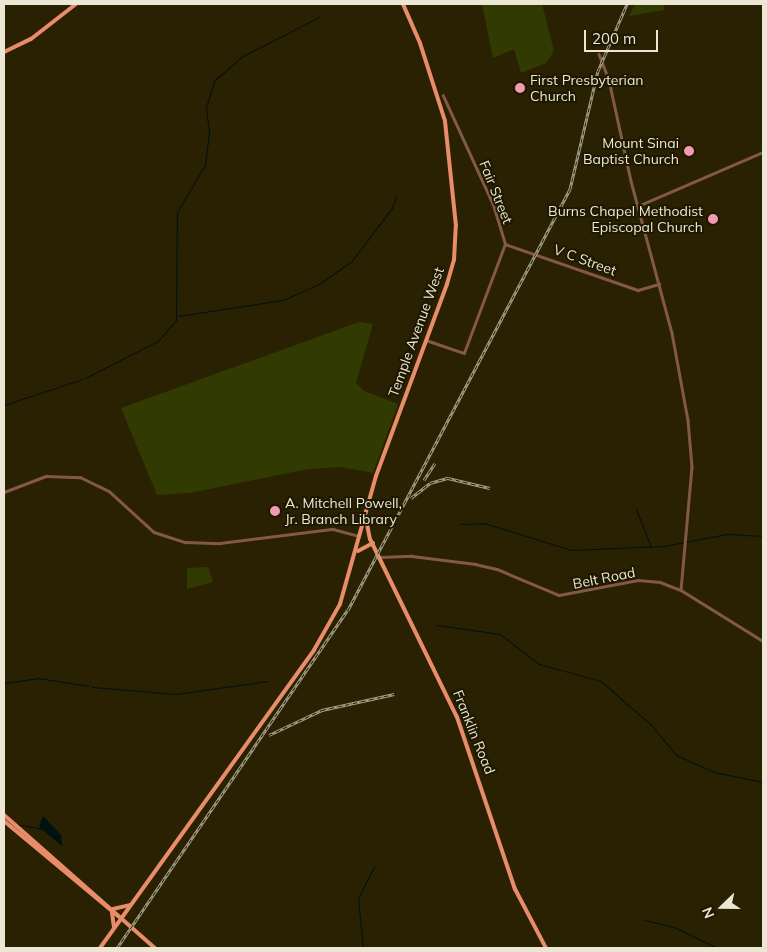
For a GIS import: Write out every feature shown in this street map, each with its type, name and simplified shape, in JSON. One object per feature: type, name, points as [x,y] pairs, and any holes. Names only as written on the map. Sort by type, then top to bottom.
[{"type":"main road","points":[[4,52],[31,39],[76,4]]},
{"type":"main road","name":"Temple Avenue West","points":[[100,948],[314,650],[340,604],[358,551],[360,536],[380,468],[447,284],[456,245],[452,178],[440,100],[402,4]]},
{"type":"main road","name":"Franklin Road","points":[[366,517],[373,543],[457,717],[478,768],[515,889],[546,948]]},
{"type":"main road","points":[[360,536],[373,543]]},
{"type":"main road","points":[[358,551],[373,543]]},
{"type":"main road","points":[[4,815],[112,911],[112,931]]},
{"type":"main road","points":[[4,822],[122,918],[155,948]]},
{"type":"main road","points":[[112,911],[132,904]]},
{"type":"street","points":[[599,54],[604,63],[638,206],[675,346],[691,446],[681,590]]},
{"type":"street","name":"Fair Street","points":[[426,340],[464,353],[505,244],[493,205],[443,96]]},
{"type":"street","points":[[638,206],[763,152]]},
{"type":"street","name":"V C Street","points":[[505,244],[638,290],[659,284]]},
{"type":"street","points":[[4,492],[46,476],[68,475],[87,479],[109,491],[149,529],[185,542],[220,543],[333,529],[360,536]]},
{"type":"street","name":"Belt Road","points":[[380,557],[412,556],[475,564],[497,569],[559,595],[643,580],[681,590],[763,641]]},
{"type":"green space","points":[[482,4],[542,4],[554,51],[546,63],[521,73],[514,49],[493,58]]},
{"type":"green space","points":[[635,4],[663,4],[665,10],[629,16]]},
{"type":"green space","points":[[359,322],[373,324],[356,383],[364,391],[398,404],[373,473],[341,467],[308,469],[190,493],[157,495],[121,408]]},
{"type":"green space","points":[[208,567],[213,582],[187,589],[187,568]]},
{"type":"shaded area","points":[[43,816],[61,835],[62,846],[39,827]]},
{"type":"waterway","points":[[85,378],[158,341],[176,320],[177,212],[205,165],[209,132],[206,107],[215,80],[241,57],[319,17]]},
{"type":"waterway","points":[[178,316],[283,300],[319,284],[351,262],[392,208],[396,197]]},
{"type":"waterway","points":[[4,405],[82,379]]},
{"type":"waterway","points":[[636,509],[651,547]]},
{"type":"waterway","points":[[460,524],[484,523],[571,550],[664,546],[727,534],[763,536]]},
{"type":"waterway","points":[[437,625],[500,634],[539,664],[601,681],[652,726],[676,755],[714,772],[763,782]]},
{"type":"waterway","points":[[4,683],[38,678],[88,686]]},
{"type":"waterway","points":[[92,687],[176,694],[268,681]]},
{"type":"waterway","points":[[15,824],[42,829]]},
{"type":"waterway","points":[[363,948],[358,898],[374,866]]},
{"type":"waterway","points":[[644,920],[674,927],[717,948]]},
{"type":"railway","points":[[117,948],[348,610],[570,189],[598,71],[627,4]]},
{"type":"railway","points":[[424,480],[435,463]]},
{"type":"railway","points":[[411,498],[430,483],[448,478],[490,488]]},
{"type":"railway","points":[[269,735],[322,710],[394,694]]},
{"type":"place","name":"First Presbyterian Church","points":[[520,88]]},
{"type":"place","name":"Mount Sinai Baptist Church","points":[[689,151]]},
{"type":"place","name":"Burns Chapel Methodist Episcopal Church","points":[[713,219]]},
{"type":"place","name":"A. Mitchell Powell, Jr. Branch Library","points":[[275,511]]}]
